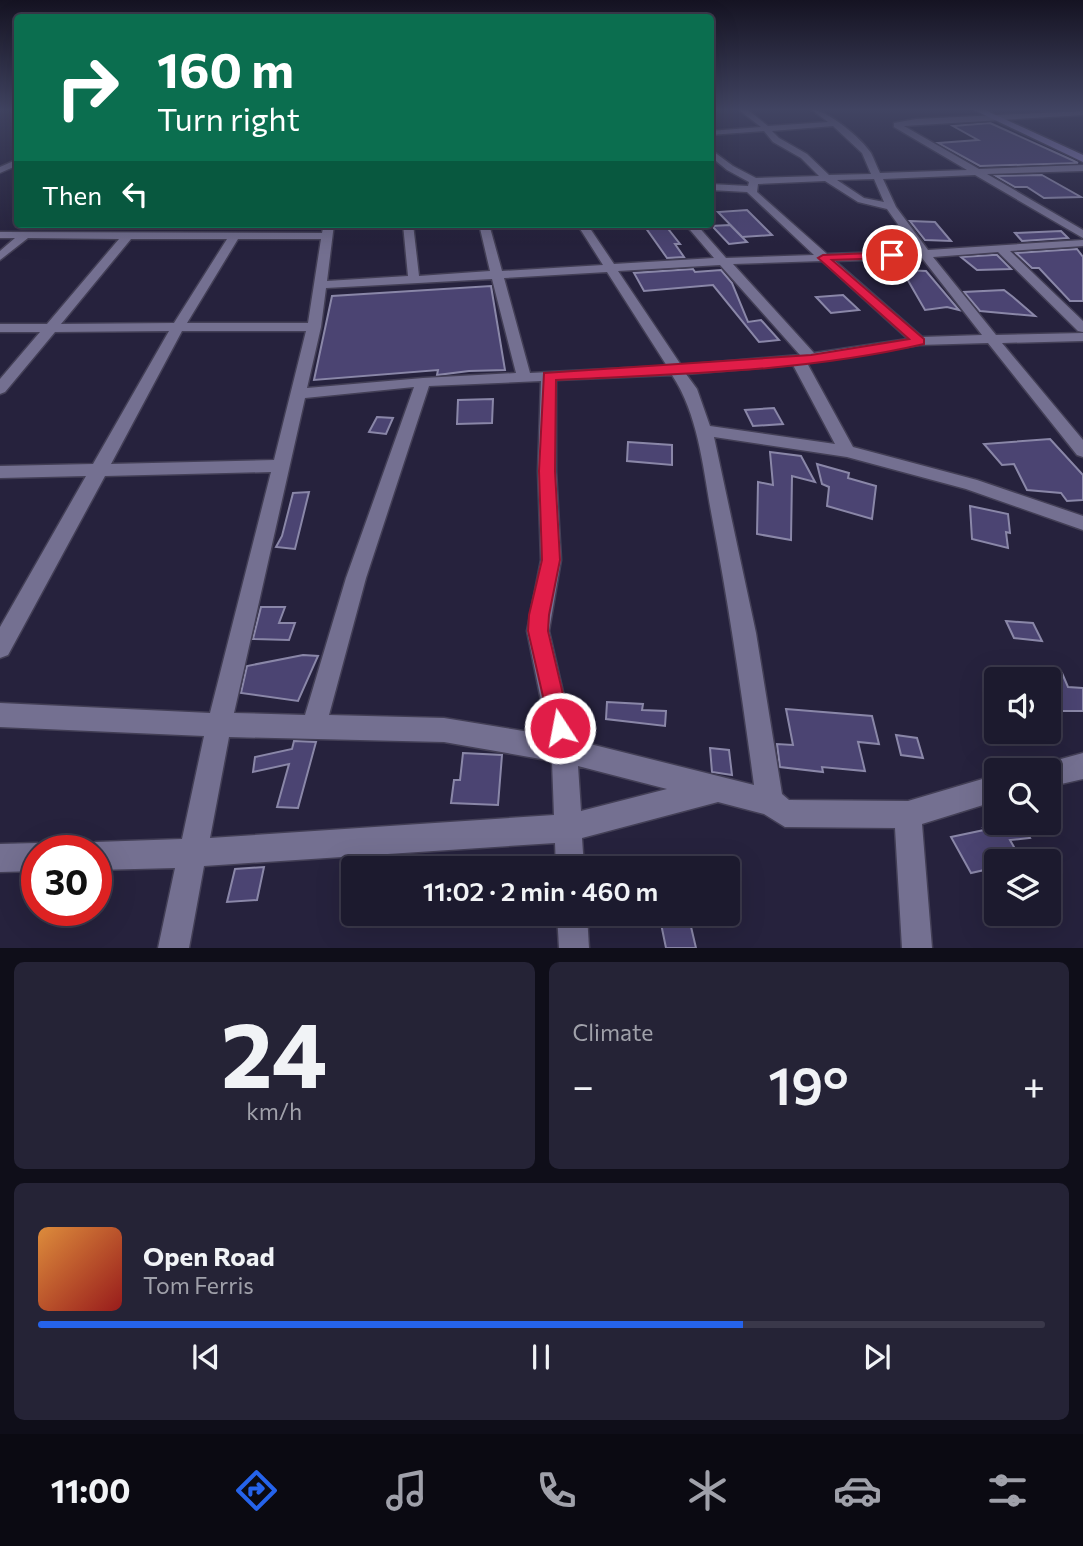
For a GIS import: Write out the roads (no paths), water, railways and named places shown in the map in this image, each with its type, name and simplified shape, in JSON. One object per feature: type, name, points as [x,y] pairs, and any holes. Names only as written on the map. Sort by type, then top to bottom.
[{"type":"street","points":[[714,154],[753,185],[758,199],[919,341]]},
{"type":"street","points":[[801,154],[827,178],[861,200],[891,207]]},
{"type":"street","points":[[867,154],[891,207],[925,254],[1083,450]]},
{"type":"street","points":[[945,154],[1083,235]]},
{"type":"street","points":[[714,187],[827,178],[1083,168]]},
{"type":"street","points":[[408,228],[415,281]]},
{"type":"street","points":[[485,228],[524,377]]},
{"type":"street","points":[[585,228],[677,370],[695,403],[704,430],[745,633],[770,802]]},
{"type":"street","points":[[694,228],[804,360],[847,451]]},
{"type":"street","points":[[0,235],[234,236],[328,230],[314,327],[219,725],[173,947]]},
{"type":"street","points":[[0,257],[25,235]]},
{"type":"street","points":[[0,389],[128,236]]},
{"type":"street","points":[[0,648],[178,327],[234,236]]},
{"type":"street","points":[[320,285],[497,276],[645,264],[925,254],[1083,243]]},
{"type":"street","points":[[999,247],[1083,328]]},
{"type":"street","points":[[0,328],[314,327]]},
{"type":"street","points":[[297,394],[423,382],[677,370],[804,360],[919,341],[1083,337]]},
{"type":"street","points":[[549,376],[547,471],[551,560],[538,631],[564,750],[569,856]]},
{"type":"street","points":[[314,726],[356,578],[423,382]]},
{"type":"street","points":[[704,430],[847,451],[971,484],[1083,523]]},
{"type":"street","points":[[0,472],[279,466]]},
{"type":"street","points":[[0,715],[219,725],[444,730],[564,750],[770,802],[785,813],[908,815],[984,792]]},
{"type":"street","points":[[1061,771],[1083,766]]},
{"type":"street","points":[[112,856],[193,853],[568,828],[719,789]]},
{"type":"street","points":[[908,815],[916,947]]},
{"type":"street","points":[[0,858],[21,857]]},
{"type":"street","points":[[573,926],[574,947]]}]
